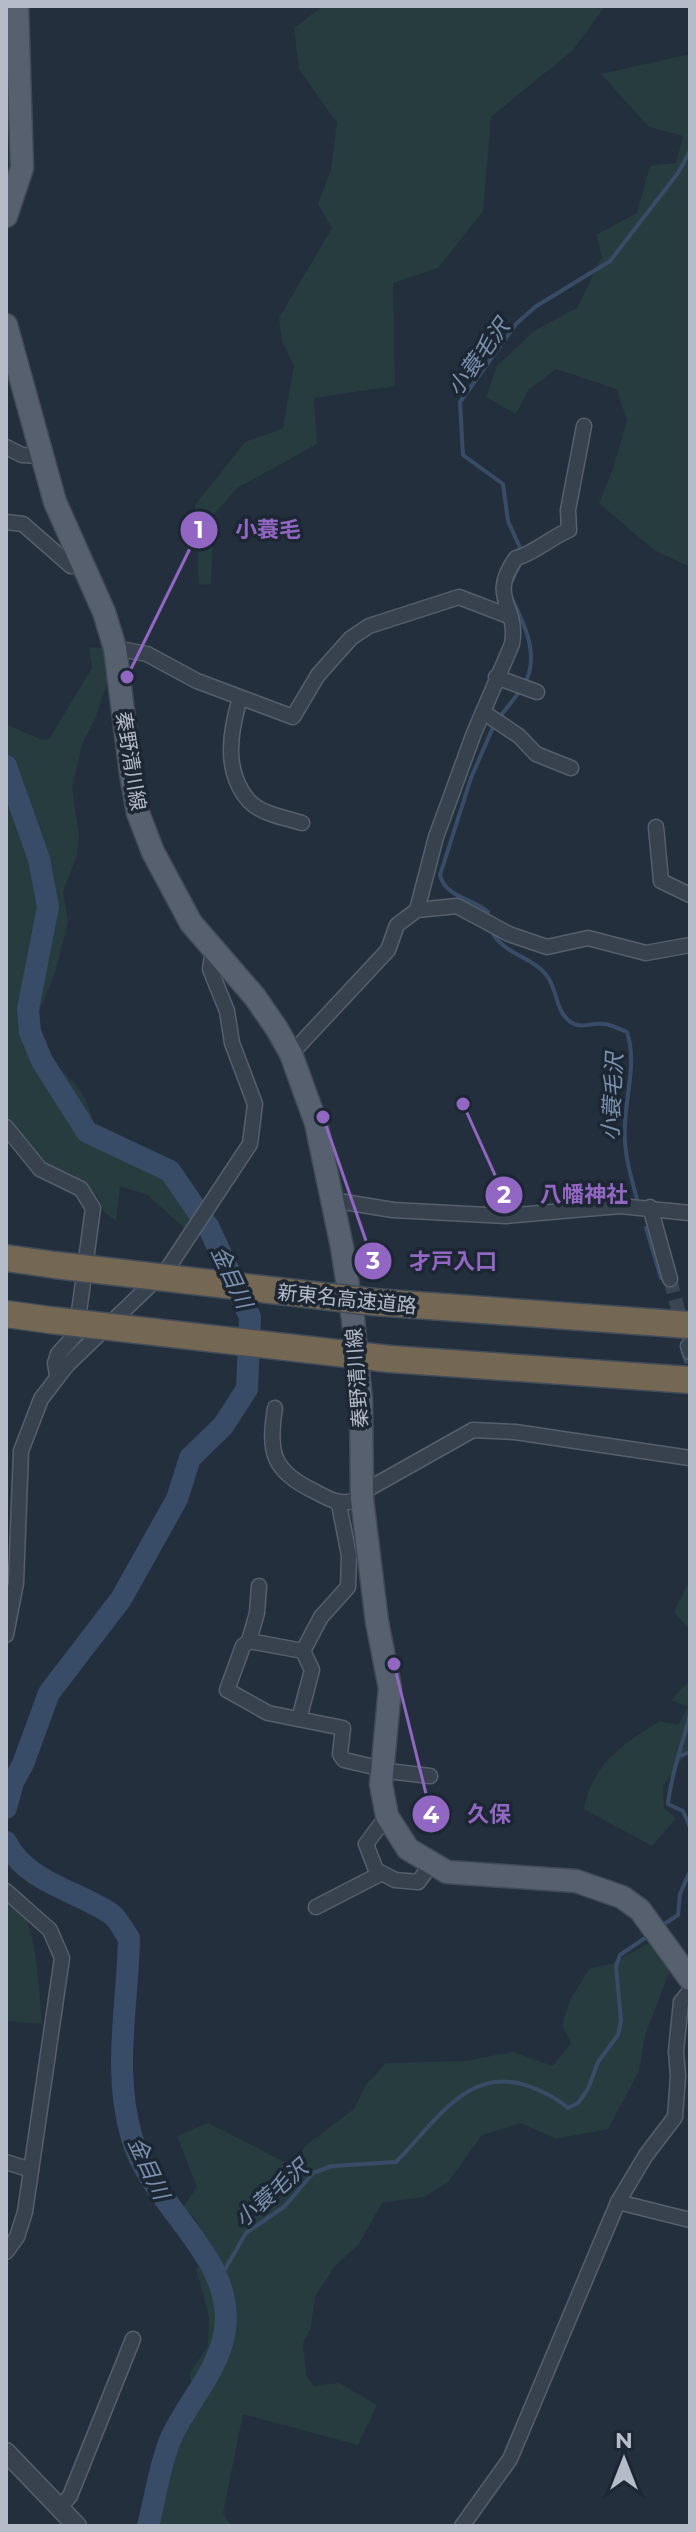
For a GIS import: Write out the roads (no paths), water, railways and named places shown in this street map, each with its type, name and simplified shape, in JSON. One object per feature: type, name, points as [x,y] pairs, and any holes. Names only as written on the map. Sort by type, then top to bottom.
[{"type":"highway","name":"新東名高速道路","points":[[6,1258],[689,1341]]},
{"type":"highway","points":[[6,1314],[390,1359],[690,1380]]},
{"type":"main road","points":[[6,216],[22,168],[16,70],[17,6]]},
{"type":"main road","points":[[6,140],[16,70]]},
{"type":"main road","name":"秦野清川線","points":[[6,325],[55,502],[104,612],[115,648],[138,813],[175,899],[213,951],[255,997],[291,1054],[316,1123],[353,1319],[361,1400],[362,1496],[377,1622],[390,1688],[381,1784],[387,1816],[408,1849],[431,1865],[456,1873],[576,1881],[603,1889],[640,1910],[690,1979]]},
{"type":"street","points":[[417,910],[436,837],[473,759],[496,677],[512,644],[512,608],[502,582],[523,556],[544,541],[569,530],[568,510],[584,426]]},
{"type":"street","points":[[6,447],[22,455],[41,456]]},
{"type":"street","points":[[6,522],[23,524],[71,566],[81,562]]},
{"type":"street","points":[[115,648],[147,654],[197,681],[293,717],[318,675],[351,638],[369,626],[449,598],[512,608]]},
{"type":"street","points":[[496,677],[533,692]]},
{"type":"street","points":[[240,698],[229,737],[230,754],[239,782],[250,802],[265,811],[302,823]]},
{"type":"street","points":[[485,713],[498,725],[519,736],[536,754],[571,768]]},
{"type":"street","points":[[656,827],[661,881],[690,895]]},
{"type":"street","points":[[291,1054],[388,950],[397,925],[417,910],[457,906],[509,934],[547,947],[588,938],[646,953],[690,945]]},
{"type":"street","points":[[6,1635],[16,1583],[13,1452],[57,1375],[158,1279],[194,1231],[250,1144],[255,1104],[232,1043],[227,1011],[210,969],[213,951]]},
{"type":"street","points":[[6,1127],[40,1169],[81,1189],[93,1208],[76,1334],[58,1354],[55,1363],[57,1375]]},
{"type":"street","points":[[332,1200],[393,1210],[506,1216],[620,1206],[690,1213]]},
{"type":"street","points":[[650,1207],[670,1279]]},
{"type":"street","points":[[275,1408],[270,1438],[277,1464],[289,1479],[339,1504],[362,1496],[473,1430],[515,1432],[690,1458]]},
{"type":"street","points":[[303,1651],[321,1617],[348,1587],[349,1556],[339,1504]]},
{"type":"street","points":[[259,1586],[257,1613],[249,1641],[243,1646],[227,1690],[268,1713],[343,1728],[341,1757],[430,1776]]},
{"type":"street","points":[[249,1641],[303,1651]]},
{"type":"street","points":[[299,1719],[312,1670],[303,1651]]},
{"type":"street","points":[[387,1816],[366,1844],[371,1862],[380,1874],[395,1880],[418,1882],[431,1865]]},
{"type":"street","points":[[316,1907],[380,1874]]},
{"type":"street","points":[[6,1891],[50,1930],[62,1958],[25,2212],[17,2237],[6,2252]]},
{"type":"street","points":[[462,2526],[510,2459],[618,2202],[646,2155],[675,2117],[676,2051],[681,2002],[690,1991]]},
{"type":"street","points":[[6,2162],[31,2170]]},
{"type":"street","points":[[618,2202],[690,2220]]},
{"type":"street","points":[[60,2507],[70,2496],[133,2339]]},
{"type":"street","points":[[6,2452],[77,2526]]},
{"type":"waterway","name":"小蓑毛沢","points":[[522,552],[508,521],[503,484],[463,455],[460,402],[516,324],[535,307],[610,261],[678,173],[690,151]]},
{"type":"waterway","name":"小蓑毛沢","points":[[512,581],[522,560]]},
{"type":"waterway","name":"小蓑毛沢","points":[[511,597],[531,650],[525,683]]},
{"type":"waterway","name":"小蓑毛沢","points":[[499,718],[520,691]]},
{"type":"waterway","name":"小蓑毛沢","points":[[488,912],[453,893],[440,875],[471,778],[494,725]]},
{"type":"waterway","name":"金目川","points":[[6,766],[39,859],[48,907],[28,1009],[30,1032],[42,1061],[87,1132],[170,1171],[209,1228],[250,1317],[247,1389],[223,1426],[190,1458],[177,1499],[121,1599],[49,1693],[23,1764],[13,1782],[6,1808]]},
{"type":"waterway","name":"小蓑毛沢","points":[[492,932],[505,946],[543,972],[552,985],[563,1014],[572,1023],[606,1024],[627,1032],[631,1066],[625,1144],[637,1199]]},
{"type":"waterway","name":"小蓑毛沢","points":[[646,1228],[661,1278]]},
{"type":"waterway","name":"小蓑毛沢","points":[[683,1352],[686,1362]]},
{"type":"waterway","name":"小蓑毛沢","points":[[690,1714],[668,1804],[683,1811],[690,1827]]},
{"type":"waterway","points":[[680,1756],[690,1752]]},
{"type":"waterway","name":"金目川","points":[[6,1842],[15,1856],[38,1876],[113,1915],[129,1938],[122,2063],[126,2113],[132,2138],[142,2164],[157,2188],[206,2255],[225,2303],[222,2345],[171,2438],[148,2526]]},
{"type":"waterway","name":"小蓑毛沢","points":[[661,1926],[678,1915],[680,1894],[690,1871]]},
{"type":"waterway","name":"小蓑毛沢","points":[[220,2278],[246,2233],[285,2206],[313,2173],[332,2166],[396,2162],[441,2113],[474,2089],[492,2082],[513,2082],[545,2093],[568,2108],[578,2103],[588,2089],[598,2062],[618,2035],[621,2021],[616,1966],[620,1955],[648,1936]]},
{"type":"tunnel","points":[[670,1279],[683,1329]]},
{"type":"place","name":"小蓑毛","points":[[127,677]]},
{"type":"place","name":"八幡神社","points":[[463,1104]]},
{"type":"place","name":"才戸入口","points":[[323,1117]]},
{"type":"place","name":"久保","points":[[394,1664]]}]
